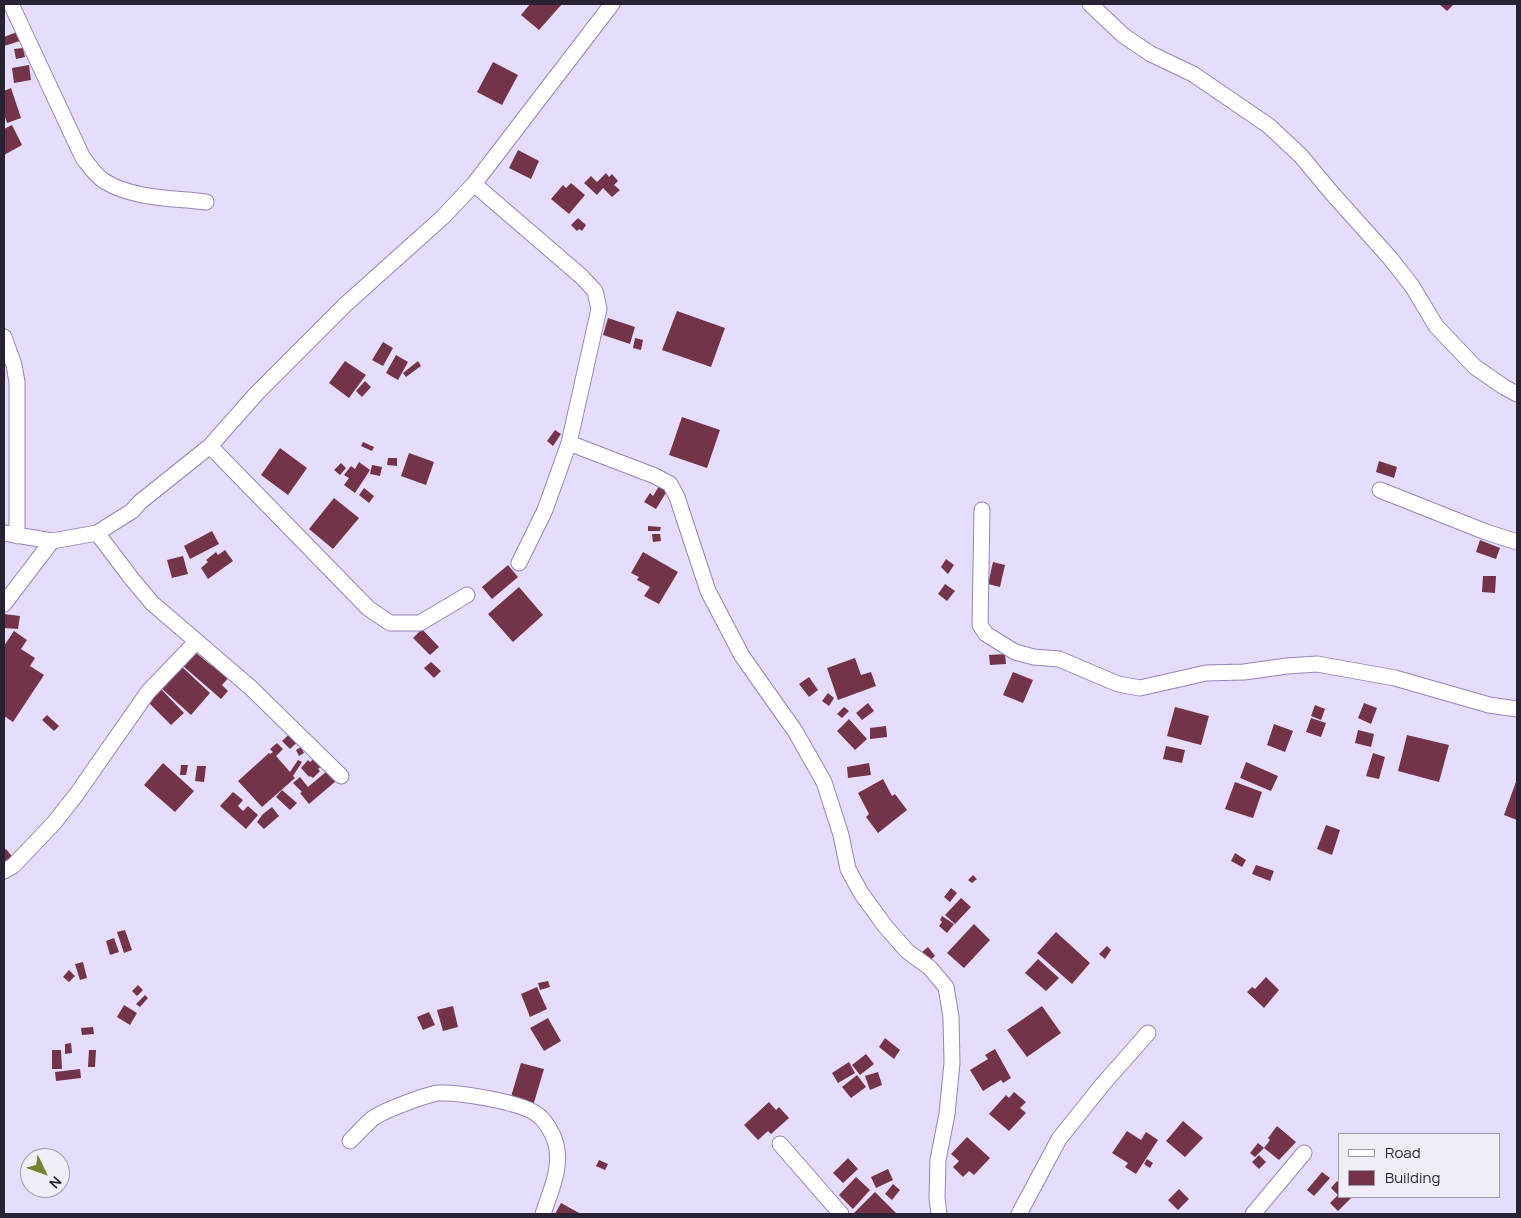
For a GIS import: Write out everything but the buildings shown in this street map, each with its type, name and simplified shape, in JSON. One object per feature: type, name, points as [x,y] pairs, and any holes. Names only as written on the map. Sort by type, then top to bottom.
[{"type":"street","points":[[11,4],[83,158],[98,176],[126,190],[206,202]]},
{"type":"street","points":[[4,337],[14,365],[17,382],[11,534],[52,541],[97,533],[132,511],[140,502],[210,446],[257,393],[346,304],[443,217],[474,184],[612,4]]},
{"type":"street","points":[[1090,4],[1124,36],[1151,54],[1193,74],[1269,126],[1301,156],[1330,192],[1390,258],[1412,286],[1436,326],[1475,367],[1517,394]]},
{"type":"street","points":[[474,184],[576,272],[595,291],[599,309],[569,443],[545,510],[519,563]]},
{"type":"street","points":[[569,443],[656,476],[670,484],[677,497],[708,591],[742,656],[795,731],[824,782],[841,835],[848,869],[885,926],[907,951],[930,968],[946,987],[951,1016],[952,1063],[947,1114],[938,1160],[936,1198],[939,1214]]},
{"type":"street","points":[[210,446],[368,608],[390,623],[420,623],[467,595]]},
{"type":"street","points":[[1380,490],[1486,532],[1517,542]]},
{"type":"street","points":[[982,510],[980,625],[986,634],[1015,652],[1034,657],[1059,659],[1082,667],[1118,684],[1140,688],[1206,673],[1244,672],[1317,664],[1395,678],[1489,705],[1517,709]]},
{"type":"street","points":[[97,533],[152,603],[251,688],[341,776]]},
{"type":"street","points":[[4,604],[52,541]]},
{"type":"street","points":[[4,871],[13,866],[54,823],[76,795],[148,692],[196,642]]},
{"type":"street","points":[[1018,1214],[1059,1139],[1103,1084],[1148,1033]]},
{"type":"street","points":[[350,1141],[373,1118],[418,1099],[438,1093],[498,1101],[536,1113],[548,1127],[556,1144],[556,1174],[543,1214]]},
{"type":"street","points":[[780,1144],[841,1214]]},
{"type":"street","points":[[1253,1214],[1304,1153]]}]
